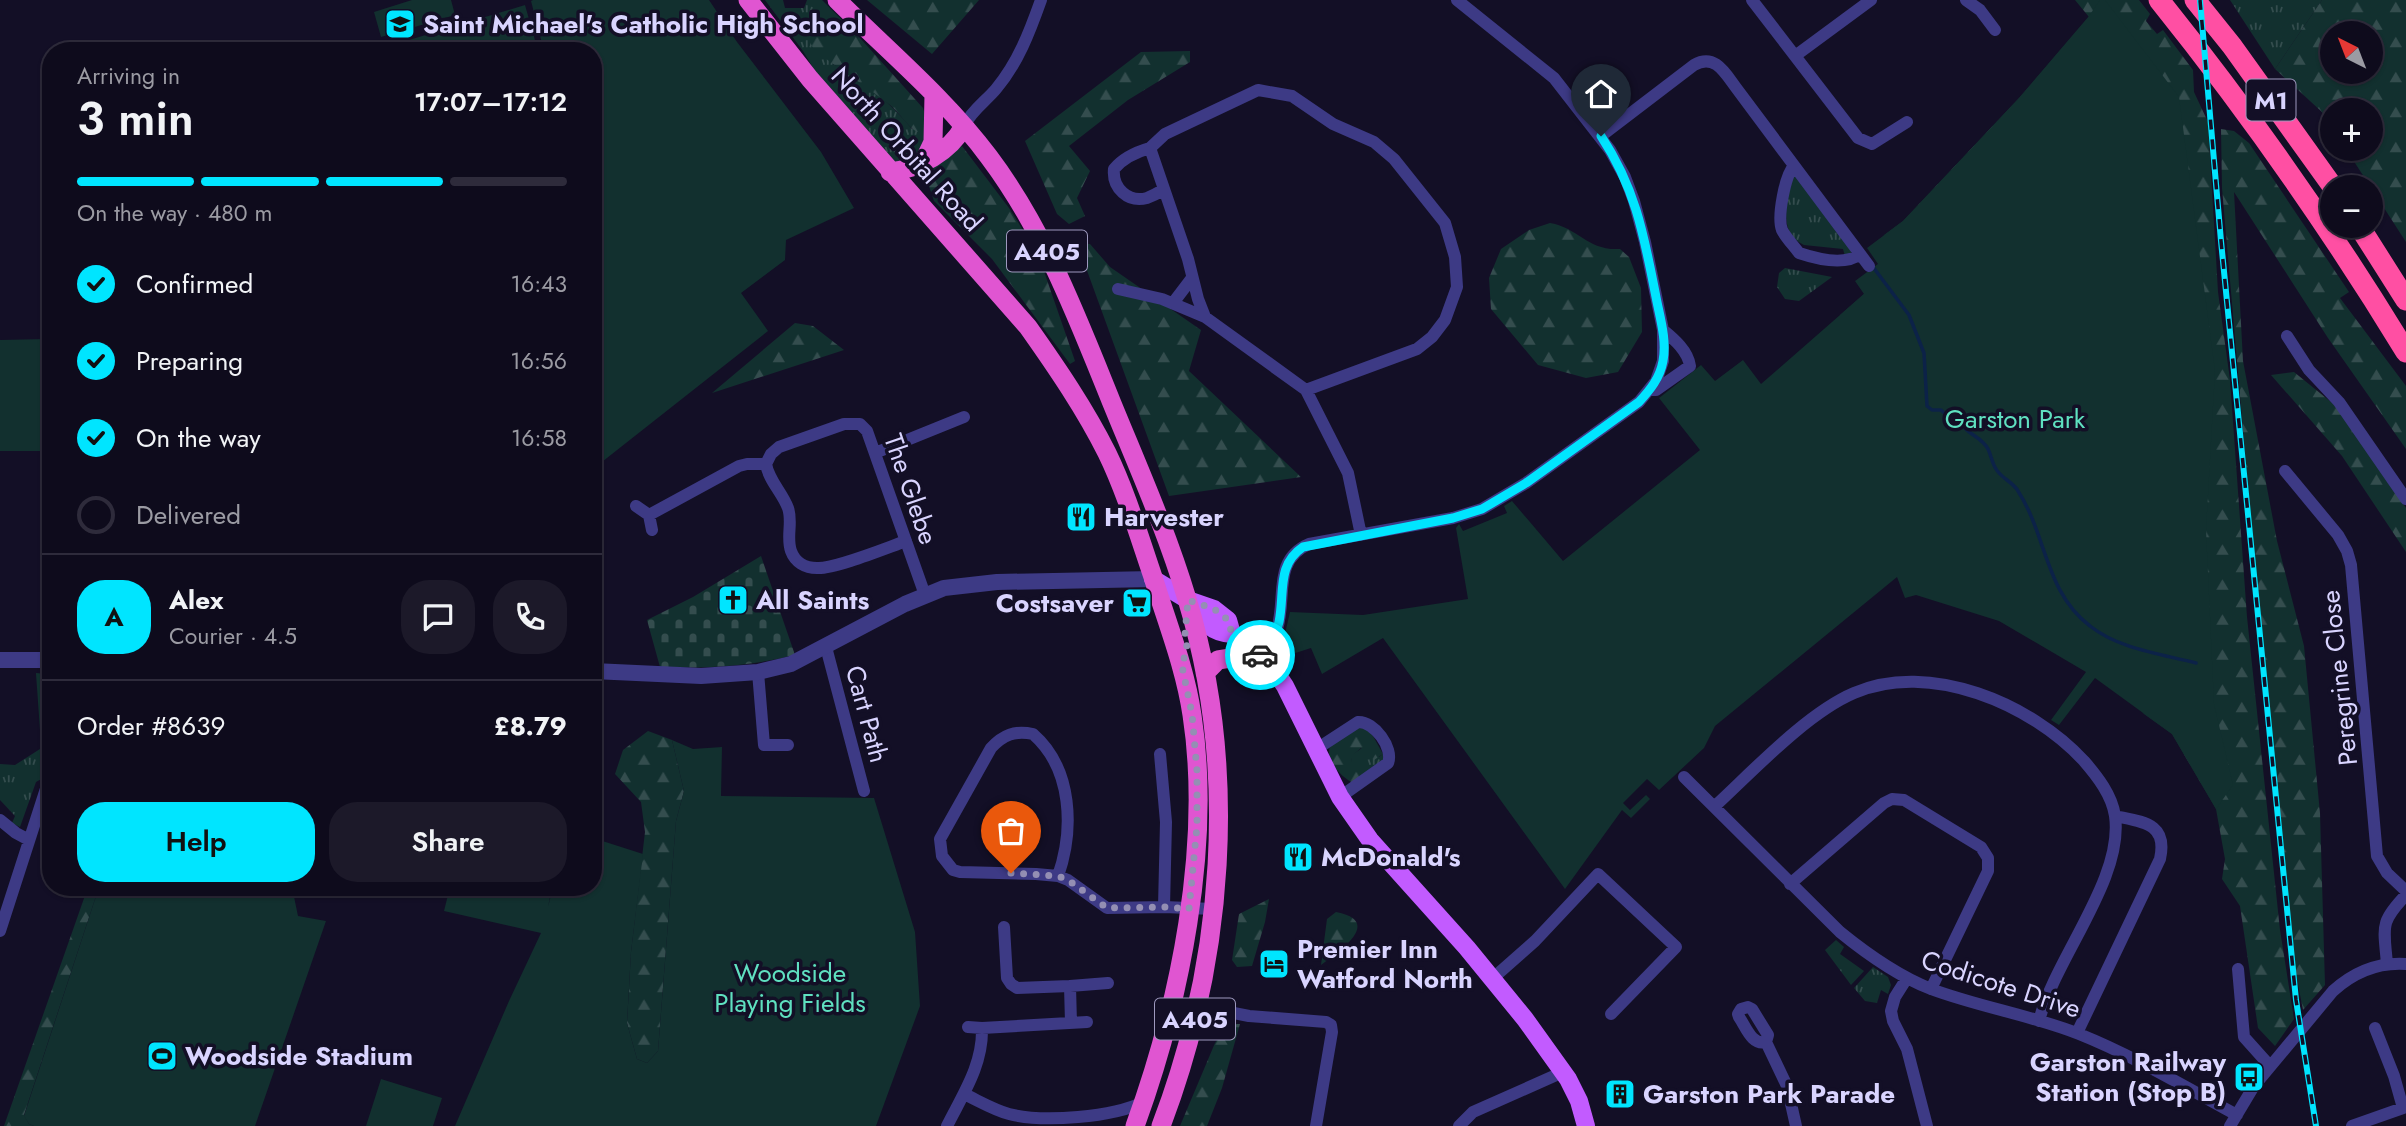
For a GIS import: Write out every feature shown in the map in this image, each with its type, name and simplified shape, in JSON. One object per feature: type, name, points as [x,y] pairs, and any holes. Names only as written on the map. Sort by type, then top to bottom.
[{"type":"highway","name":"North Orbital Road","points":[[748,0],[802,70],[1028,327],[1087,416],[1108,455],[1127,503],[1182,666],[1192,714],[1197,771],[1197,826],[1189,909],[1175,997],[1161,1052],[1135,1126]]},
{"type":"highway","name":"North Orbital Road","points":[[837,0],[964,126],[1013,190],[1048,253],[1145,484],[1188,600],[1210,705],[1217,781],[1217,836],[1213,909],[1198,1006],[1187,1052],[1161,1126]]},
{"type":"highway","name":"M1","points":[[2159,0],[2213,68],[2309,200],[2406,352]]},
{"type":"highway","name":"M1","points":[[2201,7],[2325,175]]},
{"type":"highway","points":[[923,163],[933,142],[934,95]]},
{"type":"highway","points":[[890,172],[912,168],[941,152],[958,136],[964,126]]},
{"type":"highway","points":[[2367,238],[2406,300]]},
{"type":"highway","points":[[1145,484],[1138,501],[1156,551],[1153,579]]},
{"type":"highway","points":[[1182,666],[1187,647],[1185,634],[1188,600]]},
{"type":"highway","points":[[1205,673],[1218,660],[1257,656]]},
{"type":"main road","points":[[1153,579],[1188,600],[1214,609],[1228,620],[1232,634],[1277,674],[1340,797],[1370,840],[1467,948],[1563,1072],[1579,1101],[1586,1126]]},
{"type":"street","points":[[964,126],[968,117],[998,88],[1010,70],[1024,45],[1041,0]]},
{"type":"street","points":[[1257,656],[1277,631],[1283,574],[1291,557],[1309,544],[1453,518],[1482,509],[1536,476],[1639,402],[1650,390],[1663,361],[1663,330],[1634,201],[1625,177],[1601,136],[1554,78],[1457,0]]},
{"type":"street","points":[[1752,0],[1858,138],[1872,145],[1907,122]]},
{"type":"street","points":[[1795,56],[1871,0]]},
{"type":"street","points":[[1966,0],[1980,10],[1994,30]]},
{"type":"street","points":[[1601,136],[1694,65],[1706,61],[1720,67],[1869,266]]},
{"type":"street","points":[[1163,190],[1148,198],[1136,199],[1122,192],[1114,181],[1114,169],[1138,152],[1150,148],[1165,134],[1258,90],[1292,96],[1333,124],[1374,142],[1394,159],[1445,223],[1455,257],[1457,288],[1445,320],[1432,337],[1417,349],[1306,390]]},
{"type":"street","points":[[1150,148],[1205,317]]},
{"type":"street","points":[[1794,166],[1786,178],[1781,220],[1782,229],[1799,253],[1845,261],[1860,254]]},
{"type":"street","points":[[1173,303],[1192,278]]},
{"type":"street","points":[[1118,289],[1173,303],[1205,317],[1306,390],[1348,473],[1361,535]]},
{"type":"street","points":[[1650,390],[1656,390],[1690,366],[1689,358],[1663,330]]},
{"type":"street","points":[[2287,336],[2309,370],[2339,402],[2406,499]]},
{"type":"street","points":[[875,453],[964,417]]},
{"type":"street","name":"The Glebe","points":[[766,464],[771,454],[779,447],[844,424],[860,424],[867,431],[925,595]]},
{"type":"street","points":[[649,515],[739,466],[766,464],[768,474],[788,508],[789,545],[792,555],[799,563],[820,569],[906,541]]},
{"type":"street","name":"Peregrine Close","points":[[2285,471],[2338,535],[2347,551],[2351,565],[2378,856],[2387,873],[2406,893]]},
{"type":"street","points":[[636,506],[649,515],[652,530]]},
{"type":"street","points":[[602,671],[701,676],[758,672],[791,664],[925,595],[953,587],[996,582],[1153,579]]},
{"type":"street","name":"Cart Path","points":[[826,648],[864,791]]},
{"type":"street","points":[[0,660],[42,660]]},
{"type":"street","points":[[758,672],[764,746],[788,745]]},
{"type":"street","points":[[1715,806],[1808,722],[1852,693],[1875,685],[1942,685],[2005,704],[2043,725],[2063,740],[2103,785],[2115,816],[2115,848],[2110,867],[2046,996],[2039,1021]]},
{"type":"street","points":[[1315,750],[1358,722],[1365,722],[1371,725],[1389,750],[1388,763],[1340,797]]},
{"type":"street","points":[[1058,876],[1068,844],[1069,818],[1060,775],[1049,752],[1034,734],[1012,733],[1000,739],[984,760],[940,839],[942,856],[947,864],[960,872],[1058,876],[1068,880],[1107,908],[1213,909]]},
{"type":"street","points":[[1160,754],[1166,822],[1164,907]]},
{"type":"street","name":"Codicote Drive","points":[[1684,777],[1790,884],[1860,948],[1907,978],[1931,989],[2077,1033],[2110,1047],[2233,1121]]},
{"type":"street","points":[[1790,884],[1892,799],[1905,800],[1982,848],[1988,858],[1988,871],[1931,989]]},
{"type":"street","points":[[0,931],[42,800]]},
{"type":"street","points":[[2077,1033],[2160,859],[2162,849],[2162,839],[2150,825],[2115,816]]},
{"type":"street","points":[[0,820],[29,840]]},
{"type":"street","points":[[1492,979],[1535,941],[1598,874],[1676,947],[1611,1014]]},
{"type":"street","points":[[2387,964],[2384,934],[2386,919],[2406,893]]},
{"type":"street","points":[[1004,927],[1007,978],[1011,985],[1017,988],[1108,983]]},
{"type":"street","points":[[2233,1121],[2254,1086],[2333,990],[2355,974],[2387,964],[2406,964]]},
{"type":"street","points":[[2238,969],[2244,1037],[2270,1066]]},
{"type":"street","points":[[1907,978],[1895,997],[1891,1011],[1907,1049],[1927,1126]]},
{"type":"street","points":[[1070,986],[1072,1023]]},
{"type":"street","points":[[1198,1006],[1250,1016],[1326,1022],[1331,1025],[1316,1126]]},
{"type":"street","points":[[947,1126],[981,1054],[975,1028],[1087,1022]]},
{"type":"street","points":[[2352,1126],[2403,1108],[2400,1074],[2375,1028]]},
{"type":"street","points":[[1766,1042],[1787,1087],[1796,1126]]},
{"type":"street","points":[[1459,1126],[1473,1112],[1563,1072]]},
{"type":"street","points":[[964,1094],[1011,1115],[1026,1117],[1093,1116],[1127,1110],[1144,1102]]},
{"type":"street","points":[[1093,1116],[1110,1126]]},
{"type":"green space","points":[[412,0],[451,0],[455,15],[381,37],[374,12]]},
{"type":"green space","points":[[709,0],[737,42],[821,152],[854,208],[786,240],[785,260],[741,293],[768,331],[602,462],[602,42],[542,42],[531,1]]},
{"type":"green space","points":[[765,0],[783,0],[785,8],[804,8],[807,0],[822,0],[860,38],[826,30],[833,64],[876,93],[912,129],[928,125],[926,145],[918,157],[895,163],[824,86],[803,51]]},
{"type":"green space","points":[[867,0],[979,0],[932,54]]},
{"type":"green space","points":[[2075,0],[2139,0],[2150,14],[2146,21],[2157,34],[2163,30],[2193,70],[2194,92],[2208,122],[2218,292],[2230,380],[2247,617],[2280,930],[2294,1019],[2275,1046],[2258,1028],[2240,906],[2222,879],[2225,859],[2216,809],[2172,734],[2144,714],[1840,315],[1865,293],[1878,264],[1884,235],[1903,221],[2019,98],[2089,17]]},
{"type":"green space","name":"Garston Park","points":[[2100,0],[2105,0],[2179,97],[2215,371],[2206,530],[2214,704],[2233,785],[2216,809],[2172,734],[2095,678],[2059,725],[2051,720],[2086,672],[1999,621],[1916,595],[1905,598],[1897,577],[1715,726],[1704,748],[1659,790],[1647,779],[1623,803],[1630,810],[1646,795],[1650,799],[1631,818],[1622,810],[1565,889],[1383,638],[1322,674],[1311,648],[1283,657],[1290,612],[1363,615],[1468,599],[1456,528],[1459,524],[1463,531],[1507,513],[1504,506],[1512,501],[1563,561],[1700,450],[1659,398],[1701,365],[1715,381],[1743,360],[1761,384],[1864,294],[1855,281],[1878,264],[1867,248],[1903,221],[2019,98]]},
{"type":"green space","points":[[2230,0],[2322,0],[2275,69]]},
{"type":"green space","points":[[2322,0],[2406,0],[2406,242],[2383,206],[2383,175],[2363,175],[2354,161],[2383,161],[2383,98],[2320,98],[2320,110],[2275,69]]},
{"type":"green space","points":[[525,5],[535,42],[402,42]]},
{"type":"green space","points":[[826,30],[860,38],[923,108],[928,125],[917,132],[890,105],[814,50],[809,40],[817,31]]},
{"type":"green space","points":[[1190,51],[1190,62],[1128,100],[1069,146],[1090,171],[1077,198],[1085,216],[1069,224],[1057,214],[1025,141],[1141,52]]},
{"type":"green space","points":[[2221,129],[2234,131],[2249,143],[2349,292],[2340,298],[2406,386],[2406,449],[2328,338],[2234,192],[2243,361],[2277,541],[2304,646],[2320,813],[2325,985],[2303,1010],[2295,969],[2258,603],[2222,188]]},
{"type":"green space","points":[[962,146],[1009,208],[1038,254],[1075,361],[1070,364],[992,259],[934,201],[926,177],[943,157]]},
{"type":"green space","points":[[1795,176],[1851,249],[1851,253],[1845,256],[1843,249],[1804,245],[1792,236],[1787,224],[1786,210],[1790,185]]},
{"type":"green space","points":[[1550,223],[1569,229],[1599,246],[1620,249],[1629,257],[1641,288],[1642,332],[1618,372],[1586,378],[1538,365],[1491,309],[1489,278],[1501,249],[1529,230]]},
{"type":"green space","points":[[1077,243],[1090,244],[1110,267],[1201,330],[1189,371],[1301,477],[1169,496]]},
{"type":"green space","points":[[1785,268],[1832,277],[1799,301],[1785,299],[1777,287],[1779,273]]},
{"type":"green space","points":[[795,323],[813,326],[844,350],[712,393]]},
{"type":"green space","points":[[42,339],[42,451],[0,451],[0,340]]},
{"type":"green space","points":[[2294,372],[2336,406],[2406,508],[2406,552],[2342,456],[2271,375]]},
{"type":"green space","points":[[761,556],[795,655],[728,666],[660,667],[647,620],[693,597]]},
{"type":"green space","points":[[36,673],[42,674],[42,779],[36,782],[20,827],[12,823],[15,816],[0,800],[0,764],[15,765],[40,749]]},
{"type":"green space","points":[[1360,727],[1369,729],[1383,754],[1374,760],[1361,748],[1353,755],[1351,761],[1363,769],[1362,778],[1355,784],[1333,765],[1329,752],[1335,740]]},
{"type":"green space","points":[[648,731],[672,740],[684,791],[676,821],[658,1051],[647,1063],[637,1059],[627,1023],[631,952],[645,832],[641,802],[615,774],[623,750]]},
{"type":"green space","name":"Woodside Playing Fields","points":[[672,740],[693,749],[722,747],[721,796],[874,798],[915,932],[920,1006],[876,1126],[455,1126],[541,933],[444,911],[448,896],[550,896],[548,907],[551,896],[602,896],[602,841],[643,854],[631,952],[627,1023],[637,1059],[647,1063],[658,1051],[676,821],[684,791]]},
{"type":"green space","points":[[1362,748],[1379,757],[1383,754],[1384,760],[1362,778],[1351,761],[1352,755]]},
{"type":"green space","points":[[85,896],[96,896],[24,1115],[29,1124],[34,1126],[4,1126]]},
{"type":"green space","name":"Woodside Stadium","points":[[96,896],[294,896],[298,916],[326,921],[255,1126],[34,1126],[29,1124],[24,1116]]},
{"type":"green space","points":[[1269,899],[1252,966],[1237,967],[1232,960],[1239,914]]},
{"type":"green space","points":[[1336,912],[1350,916],[1356,922],[1357,929],[1338,953],[1321,965],[1327,919]]},
{"type":"green space","points":[[1836,940],[1844,947],[1840,954],[1864,971],[1851,985],[1825,950]]},
{"type":"green space","points":[[1873,967],[1888,977],[1891,985],[1888,994],[1881,990],[1877,1003],[1865,1001],[1854,988]]},
{"type":"green space","points":[[1227,1024],[1240,1024],[1222,1088],[1207,1126],[1180,1126],[1215,1043]]},
{"type":"green space","points":[[381,1079],[442,1098],[433,1126],[366,1126]]},
{"type":"waterway","points":[[1873,267],[1909,315],[1924,353],[1927,406],[1932,410],[1941,410],[1951,419],[1962,416],[1965,428],[1986,445],[1996,469],[2016,488],[2028,508],[2055,580],[2075,612],[2101,634],[2114,640],[2141,650],[2196,663]]},
{"type":"railway","points":[[2200,0],[2221,241],[2296,1000],[2316,1126]]},
{"type":"way so far","points":[[1011,873],[1058,876],[1068,880],[1107,908],[1189,909],[1197,826],[1197,771],[1192,714],[1182,666],[1187,647],[1185,634],[1188,600],[1214,609],[1228,620],[1232,634],[1259,657],[1260,655]]},
{"type":"place","name":"Saint Michael's Catholic High School","points":[[400,24]]},
{"type":"place","name":"Harvester","points":[[1081,517]]},
{"type":"place","name":"All Saints","points":[[733,600]]},
{"type":"place","name":"Costsaver","points":[[1137,603]]},
{"type":"place","name":"McDonald's","points":[[1298,857]]},
{"type":"place","name":"Premier Inn Watford North","points":[[1274,964]]},
{"type":"place","name":"Woodside Stadium","points":[[162,1056]]},
{"type":"place","name":"Garston Railway Station (Stop B)","points":[[2249,1077]]},
{"type":"place","name":"Garston Park Parade","points":[[1620,1094]]},
{"type":"route","points":[[1260,655],[1277,631],[1283,574],[1285,566],[1297,551],[1309,544],[1453,518],[1482,509],[1507,496],[1639,402],[1656,381],[1663,361],[1663,330],[1645,242],[1625,177],[1601,136]]}]
